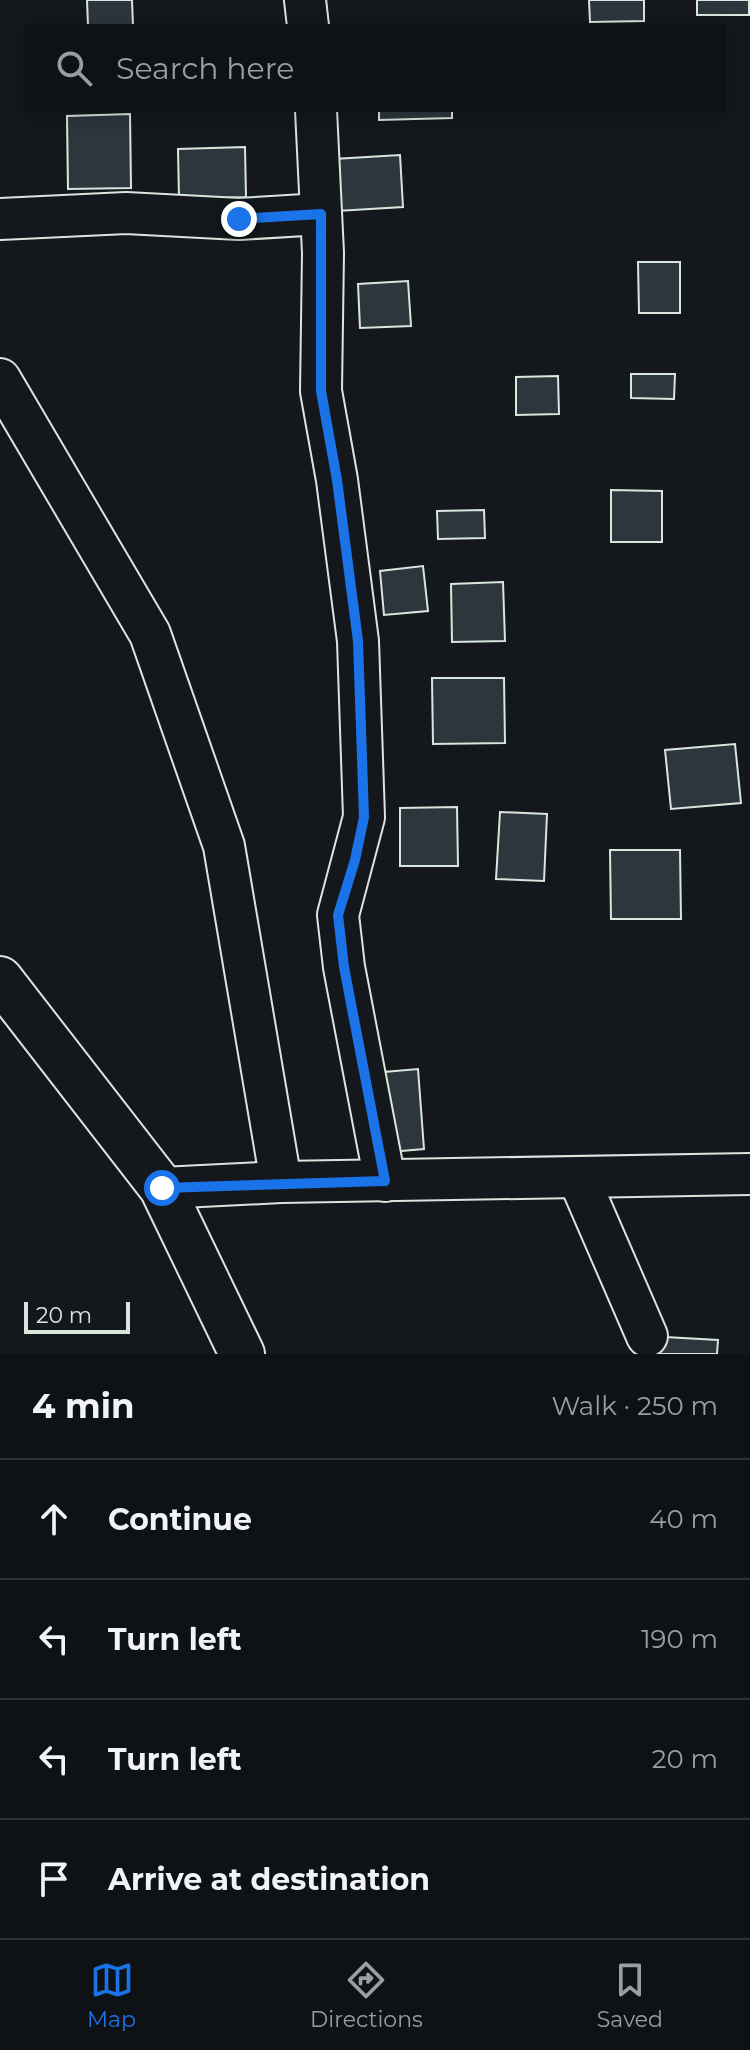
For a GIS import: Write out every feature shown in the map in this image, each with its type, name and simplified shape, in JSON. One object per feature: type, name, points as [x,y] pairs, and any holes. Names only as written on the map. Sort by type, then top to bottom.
[{"type":"highway","points":[[0,979],[162,1188],[242,1354]]},
{"type":"street","points":[[305,0],[308,24]]},
{"type":"street","points":[[316,112],[321,214],[321,391],[337,480],[358,641],[364,817],[338,915],[344,967],[385,1181]]},
{"type":"street","points":[[0,219],[126,213],[239,219],[321,214]]},
{"type":"street","points":[[0,379],[150,634],[224,846],[281,1182]]},
{"type":"street","points":[[162,1188],[281,1182],[750,1174]]},
{"type":"street","points":[[578,1177],[647,1336]]},
{"type":"building","points":[[87,0],[132,0],[133,24],[88,24]]},
{"type":"building","points":[[589,0],[644,0],[644,21],[590,22]]},
{"type":"building","points":[[697,0],[749,0],[749,15],[697,15]]},
{"type":"building","points":[[379,112],[452,112],[452,118],[379,120]]},
{"type":"building","points":[[130,114],[131,188],[68,189],[67,116]]},
{"type":"building","points":[[245,147],[246,197],[179,199],[178,149]]},
{"type":"building","points":[[400,155],[403,207],[337,211],[334,159]]},
{"type":"building","points":[[638,262],[680,262],[680,313],[639,313]]},
{"type":"building","points":[[408,281],[411,326],[360,328],[358,284]]},
{"type":"building","points":[[631,374],[675,374],[674,399],[631,398]]},
{"type":"building","points":[[558,376],[559,414],[516,415],[516,377]]},
{"type":"building","points":[[611,490],[662,491],[662,542],[611,542]]},
{"type":"building","points":[[484,510],[485,538],[438,539],[437,511]]},
{"type":"building","points":[[423,566],[428,611],[384,615],[380,571]]},
{"type":"building","points":[[503,582],[505,641],[452,642],[451,584]]},
{"type":"building","points":[[432,678],[504,678],[505,743],[433,744]]},
{"type":"building","points":[[735,744],[741,803],[671,809],[665,750]]},
{"type":"building","points":[[457,807],[458,866],[400,866],[400,808]]},
{"type":"building","points":[[500,812],[547,814],[544,881],[496,879]]},
{"type":"building","points":[[610,850],[680,850],[681,919],[611,919]]},
{"type":"building","points":[[418,1069],[424,1149],[390,1152],[384,1072]]},
{"type":"building","points":[[647,1336],[718,1340],[717,1354],[646,1354]]},
{"type":"route","points":[[162,1188],[385,1181],[344,967],[338,915],[364,817],[358,641],[337,480],[321,391],[321,214],[239,219]]}]
